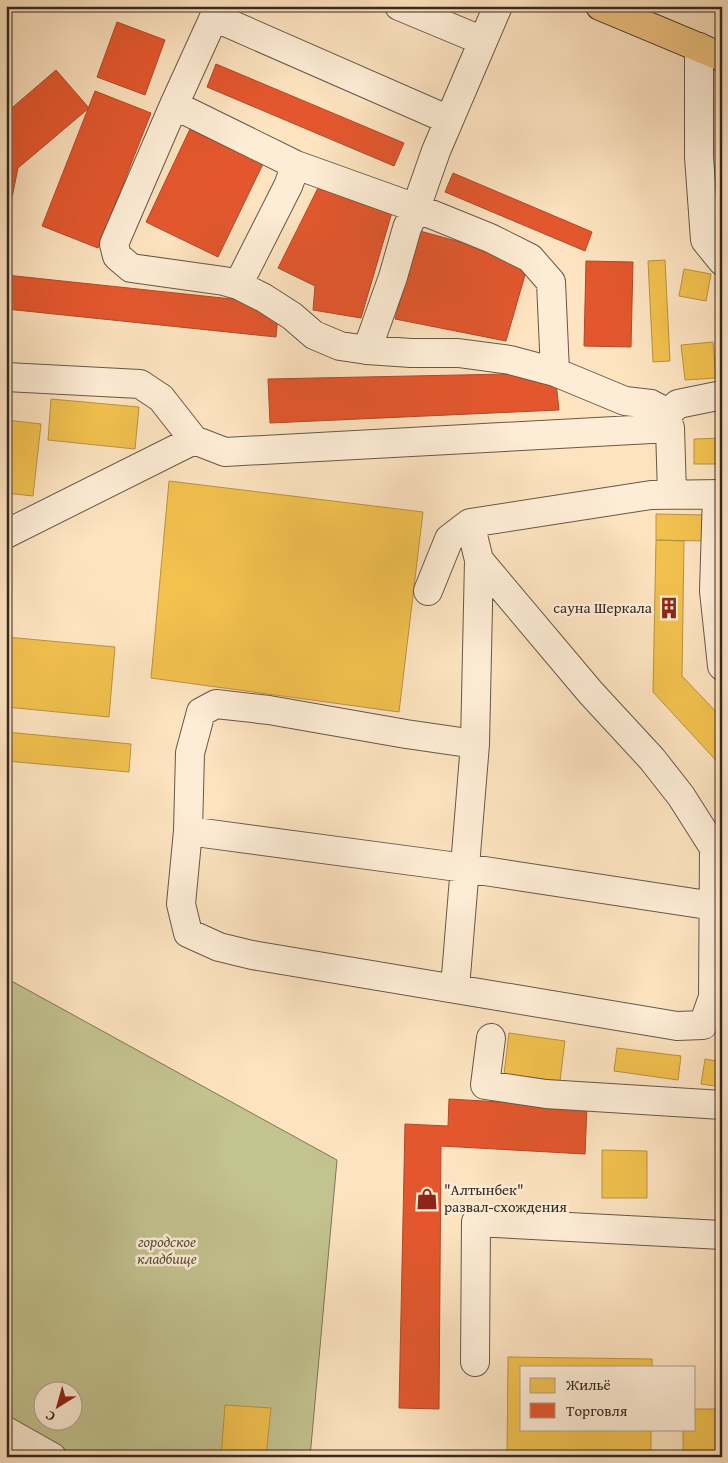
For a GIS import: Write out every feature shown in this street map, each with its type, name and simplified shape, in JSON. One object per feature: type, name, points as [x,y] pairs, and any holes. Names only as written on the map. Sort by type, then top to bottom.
[{"type":"main road","points":[[600,6],[710,52]]},
{"type":"street","points":[[398,6],[482,41]]},
{"type":"street","points":[[367,350],[393,277],[407,228],[436,150],[498,6]]},
{"type":"street","points":[[449,120],[216,12],[114,244],[117,256],[131,268],[224,281],[238,285],[264,298],[292,316],[314,335],[340,346],[411,353],[458,353],[510,360],[555,372],[624,400],[651,404],[669,420]]},
{"type":"street","points":[[710,52],[698,157],[705,240],[722,261]]},
{"type":"street","points":[[174,105],[296,165],[416,208],[490,238],[530,258],[551,282],[555,372]]},
{"type":"street","points":[[238,285],[288,186],[296,165]]},
{"type":"street","points":[[6,377],[140,384],[161,398],[194,440],[225,452],[669,420]]},
{"type":"street","points":[[662,495],[669,420],[678,404],[722,394]]},
{"type":"street","points":[[6,534],[194,440]]},
{"type":"street","points":[[428,591],[450,539],[470,524],[662,495],[719,494],[714,591],[722,666]]},
{"type":"street","points":[[455,988],[475,744],[479,560],[470,524]]},
{"type":"street","points":[[475,744],[270,710],[216,704],[201,712],[190,753],[188,831],[181,904],[188,933],[219,947],[252,955],[676,1026],[713,1028],[714,848],[681,796],[652,759],[590,693],[479,560]]},
{"type":"street","points":[[188,831],[465,868],[714,906]]},
{"type":"street","points":[[491,1038],[485,1085],[546,1094],[722,1106]]},
{"type":"street","points":[[475,1362],[476,1222],[722,1235]]},
{"type":"street","points":[[6,1431],[52,1457]]},
{"type":"green space","name":"городское кладбище","points":[[6,978],[337,1160],[310,1457],[6,1457]]},
{"type":"building: Жильё","points":[[665,260],[670,361],[653,362],[648,261]]},
{"type":"building: Жильё","points":[[684,269],[711,274],[706,301],[679,296]]},
{"type":"building: Жильё","points":[[713,342],[716,378],[685,380],[681,345]]},
{"type":"building: Жильё","points":[[51,399],[139,407],[135,449],[48,440]]},
{"type":"building: Жильё","points":[[6,420],[41,424],[33,496],[6,493]]},
{"type":"building: Жильё","points":[[722,438],[722,464],[694,464],[694,439]]},
{"type":"building: Жильё","points":[[169,481],[423,512],[399,712],[151,678]]},
{"type":"building: Жильё","points":[[656,514],[706,515],[706,541],[656,540]]},
{"type":"building: Жильё","name":"сауна Шеркала","points":[[656,540],[684,541],[682,676],[722,718],[722,767],[653,692]]},
{"type":"building: Жильё","points":[[6,637],[115,647],[109,717],[6,707]]},
{"type":"building: Жильё","points":[[6,732],[131,744],[129,772],[6,761]]},
{"type":"building: Жильё","points":[[509,1033],[565,1041],[560,1081],[504,1074]]},
{"type":"building: Жильё","points":[[617,1048],[681,1056],[678,1080],[614,1071]]},
{"type":"building: Жильё","points":[[705,1059],[722,1062],[722,1087],[701,1084]]},
{"type":"building: Жильё","points":[[602,1150],[647,1151],[647,1198],[602,1198]]},
{"type":"building: Жильё","points":[[508,1357],[652,1359],[652,1366],[520,1366],[520,1430],[651,1430],[651,1457],[507,1457]]},
{"type":"building: Жильё","points":[[225,1405],[271,1408],[266,1457],[221,1457]]},
{"type":"building: Жильё","points":[[696,1409],[722,1409],[722,1457],[683,1457],[683,1430],[696,1430]]},
{"type":"building: Торговля","points":[[117,22],[165,40],[145,95],[97,77]]},
{"type":"building: Торговля","points":[[216,64],[404,143],[394,166],[207,87]]},
{"type":"building: Торговля","points":[[56,70],[89,108],[18,168],[6,227],[6,113]]},
{"type":"building: Торговля","points":[[95,91],[151,113],[98,248],[42,226]]},
{"type":"building: Торговля","points":[[190,129],[263,164],[218,257],[146,222]]},
{"type":"building: Торговля","points":[[453,173],[592,232],[585,251],[445,192]]},
{"type":"building: Торговля","points":[[319,186],[393,209],[361,318],[313,310],[315,286],[278,268]]},
{"type":"building: Торговля","points":[[420,231],[529,261],[506,341],[395,319]]},
{"type":"building: Торговля","points":[[586,261],[633,262],[631,347],[584,346]]},
{"type":"building: Торговля","points":[[6,275],[279,304],[276,337],[6,309]]},
{"type":"building: Торговля","points":[[555,373],[559,410],[270,423],[268,379]]},
{"type":"building: Торговля","points":[[449,1099],[587,1107],[585,1154],[441,1146],[439,1409],[399,1408],[405,1124],[448,1126]]},
{"type":"place","name":"сауна Шеркала","points":[[669,608]]},
{"type":"place","name":"\"Алтынбек\" развал-схождения","points":[[427,1199]]}]
